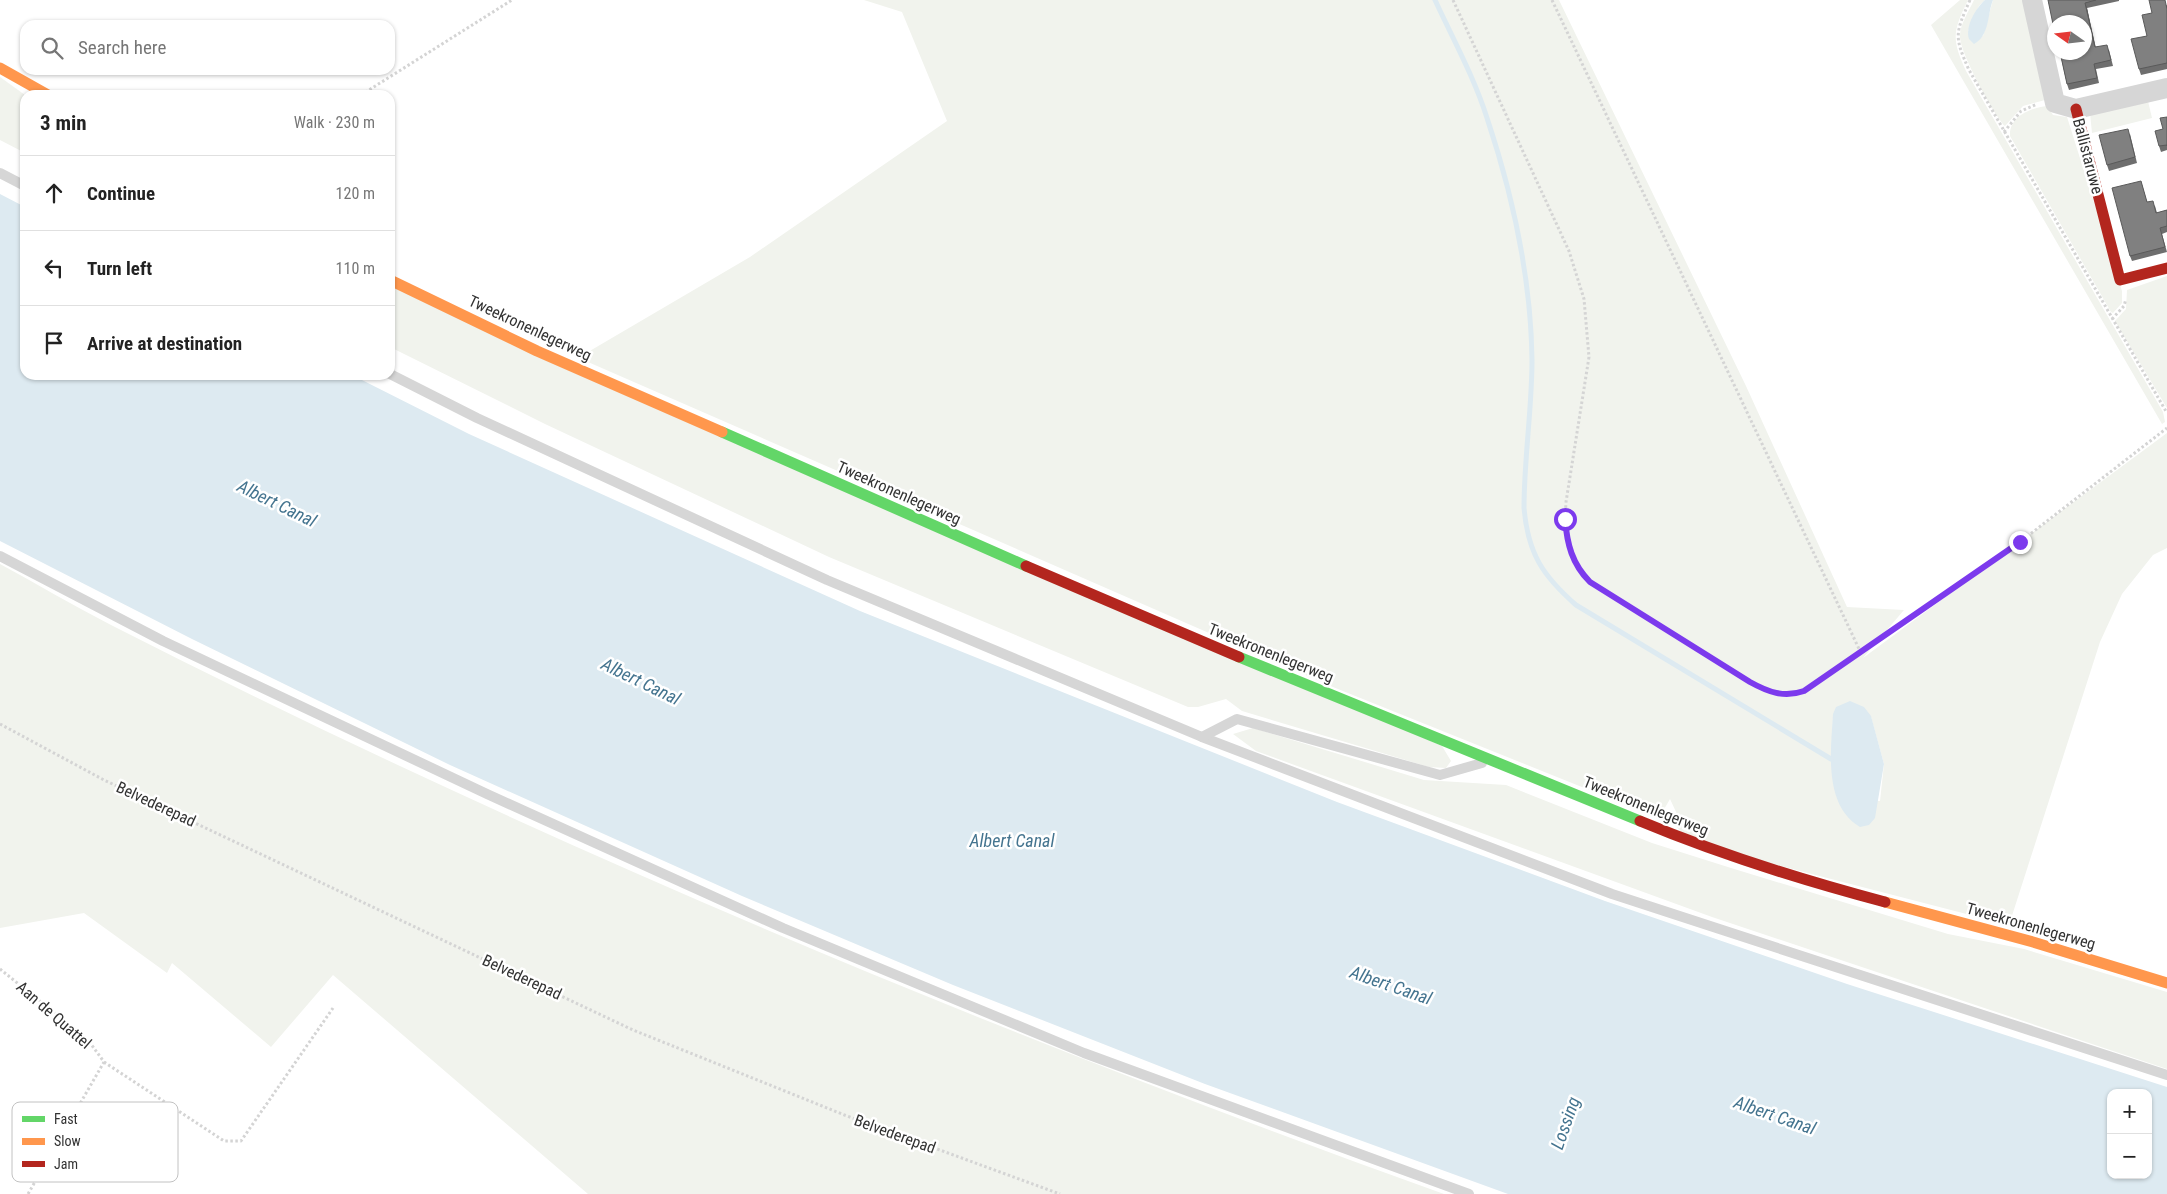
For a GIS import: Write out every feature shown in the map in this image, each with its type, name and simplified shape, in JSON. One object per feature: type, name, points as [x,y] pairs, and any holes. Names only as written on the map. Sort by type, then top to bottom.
[{"type":"street","name":"Ballistaruwe","points":[[2032,0],[2055,103],[2076,110],[2120,280],[2167,268]]},
{"type":"street","points":[[0,68],[39,90]]},
{"type":"street","points":[[2076,110],[2167,88]]},
{"type":"street","name":"Tweekronenlegerweg","points":[[395,282],[537,351],[1152,622],[1707,848],[1829,886],[2032,942],[2167,983]]},
{"type":"lane","points":[[0,173],[20,183]]},
{"type":"lane","points":[[395,377],[476,418],[827,580],[1202,737],[1612,894],[2167,1075]]},
{"type":"lane","points":[[0,556],[163,641],[487,794],[782,928],[1084,1053],[1469,1194]]},
{"type":"lane","points":[[1202,737],[1237,719],[1440,774],[1490,761]]},
{"type":"path","points":[[395,74],[512,0]]},
{"type":"path","points":[[1453,0],[1569,251],[1584,299],[1588,357],[1565,519],[1569,550],[1577,567],[1590,582],[1750,682],[1769,691],[1787,695],[1804,691],[2020,542],[2167,428]]},
{"type":"path","points":[[1552,0],[1861,653]]},
{"type":"path","points":[[1970,0],[1957,32],[1958,43],[1969,70],[2167,412]]},
{"type":"path","points":[[369,90],[393,75]]},
{"type":"path","points":[[2004,132],[2021,111],[2030,106],[2055,103]]},
{"type":"path","name":"Belvederepad","points":[[0,724],[104,780],[633,1030],[847,1116],[1060,1194]]},
{"type":"path","name":"Aan de Quattel","points":[[0,968],[88,1040],[104,1062],[81,1102]]},
{"type":"path","points":[[178,1111],[224,1141],[241,1141],[333,1008]]},
{"type":"path","points":[[104,1062],[165,1102]]},
{"type":"path","name":"Aan de Quattel","points":[[28,1194],[35,1182]]},
{"type":"shaded area","points":[[864,0],[1559,0],[1746,386],[1847,607],[1904,610],[1863,658],[2167,433],[2167,548],[2153,555],[2122,594],[2100,642],[2009,925],[1692,843],[1672,822],[1677,814],[1670,799],[1659,818],[1333,687],[588,362],[588,352],[750,257],[947,121],[902,12]],"holes":[[[1833,714],[1871,717],[1884,764],[1880,801],[1838,799],[1832,773]]]},
{"type":"shaded area","points":[[1960,0],[1968,0],[1959,20],[1956,35],[1958,51],[1966,71],[2163,412],[2165,422],[2162,424],[1931,25]]},
{"type":"shaded area","points":[[1974,0],[1985,0],[1979,6],[1968,31],[1983,36],[1993,0],[2024,0],[2045,100],[2023,106],[2005,126],[1978,82],[1961,44],[1961,27]]},
{"type":"shaded area","points":[[0,77],[20,91],[20,150],[0,140]]},
{"type":"shaded area","points":[[2147,97],[2152,118],[2092,133],[2090,113]]},
{"type":"shaded area","points":[[2047,106],[2053,115],[2067,117],[2122,291],[2122,303],[2113,313],[2010,136],[2013,123],[2017,118],[2028,111]]},
{"type":"shaded area","points":[[2167,276],[2167,408],[2115,321],[2126,309],[2127,290]]},
{"type":"shaded area","points":[[395,288],[1442,746],[1451,761],[1446,768],[1429,767],[1242,711],[1226,699],[1198,707],[1188,707],[829,557],[545,424],[395,349]]},
{"type":"shaded area","points":[[0,564],[111,625],[273,706],[602,858],[936,1000],[1274,1132],[1444,1194],[588,1194],[333,975],[271,1047],[172,963],[167,973],[84,913],[0,928]]},
{"type":"shaded area","points":[[1253,728],[1424,780],[1506,785],[1652,843],[1731,868],[1948,934],[2024,949],[2167,992],[2167,1069],[1712,917],[1256,751],[1233,734]]},
{"type":"water","points":[[1985,0],[1993,0],[1983,35],[1974,44],[1969,39],[1968,34],[1970,23],[1975,12]]},
{"type":"water","name":"Albert Canal","points":[[0,194],[20,204],[20,380],[362,380],[469,434],[860,611],[1337,802],[1605,901],[1847,984],[2167,1087],[2167,1194],[1508,1194],[1205,1084],[953,985],[742,896],[450,765],[192,639],[0,541]]},
{"type":"water","points":[[1850,701],[1864,707],[1871,716],[1884,764],[1875,818],[1869,825],[1860,827],[1848,817],[1840,805],[1832,776],[1831,744],[1833,714],[1836,707]]},
{"type":"building","points":[[2048,0],[2096,0],[2085,3],[2088,15],[2051,15]]},
{"type":"building","points":[[2149,0],[2165,0],[2167,9],[2167,63],[2139,69],[2131,39],[2147,36],[2142,15],[2152,13]]},
{"type":"building","points":[[2092,34],[2095,47],[2107,45],[2111,60],[2094,64],[2097,78],[2067,84],[2062,60],[2092,60]]},
{"type":"building","points":[[2167,117],[2167,145],[2159,146],[2155,131],[2163,129],[2160,118]]},
{"type":"building","points":[[2128,129],[2135,157],[2107,165],[2099,135]]},
{"type":"building","points":[[2141,181],[2147,202],[2153,201],[2156,213],[2167,210],[2167,226],[2160,228],[2165,247],[2130,256],[2112,188]]},
{"type":"waterway","points":[[1435,0],[1470,73],[1482,103],[1505,177],[1519,238],[1528,299],[1532,360],[1524,508],[1529,538],[1539,563],[1546,574],[1576,605],[1831,759]]},
{"type":"traffic: fast","points":[[722,432],[1026,566]]},
{"type":"traffic: fast","points":[[1239,657],[1640,821]]},
{"type":"traffic: slow","points":[[0,68],[39,90]]},
{"type":"traffic: slow","points":[[395,282],[537,351],[722,432]]},
{"type":"traffic: slow","points":[[1885,902],[2033,942],[2167,983]]},
{"type":"traffic: jam","points":[[2076,109],[2120,280],[2167,268]]},
{"type":"traffic: jam","points":[[1026,566],[1239,657]]},
{"type":"traffic: jam","points":[[1640,821],[1761,866],[1885,902]]},
{"type":"route","points":[[1565,519],[1566,539],[1569,550],[1577,567],[1590,582],[1762,689],[1787,695],[1804,691],[2020,542]]},
{"type":"water label","name":"Lossing","points":[[1565,1123]]}]
